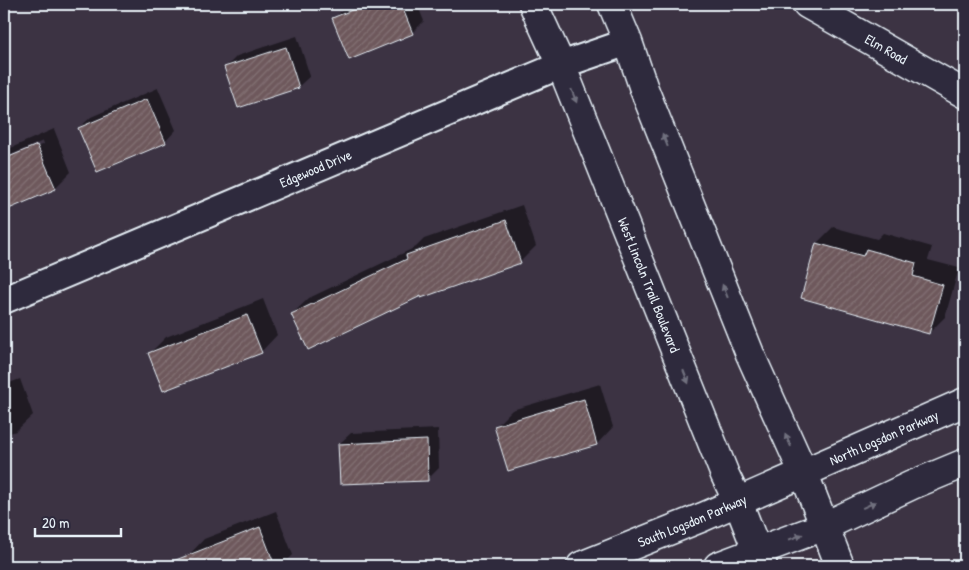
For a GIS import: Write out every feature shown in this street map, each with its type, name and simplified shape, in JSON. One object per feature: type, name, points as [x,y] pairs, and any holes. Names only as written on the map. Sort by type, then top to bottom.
[{"type":"main road","name":"West Lincoln Trail Boulevard","points":[[533,4],[561,65],[760,559]]},
{"type":"main road","points":[[612,4],[750,354],[804,474],[840,566]]},
{"type":"main road","name":"Elm Road","points":[[807,4],[965,94]]},
{"type":"main road","name":"North Logsdon Parkway","points":[[804,474],[830,460],[965,402]]},
{"type":"main road","points":[[718,566],[760,559],[912,485],[965,463]]},
{"type":"main road","name":"South Logsdon Parkway","points":[[581,566],[804,474]]},
{"type":"street","name":"Edgewood Drive","points":[[4,300],[561,65],[628,42]]},
{"type":"building","points":[[367,4],[401,4],[413,34],[349,60],[332,18]]},
{"type":"building","points":[[286,47],[299,88],[238,108],[224,67]]},
{"type":"building","points":[[147,99],[166,143],[97,172],[78,128]]},
{"type":"building","points":[[37,145],[56,189],[4,211],[4,159]]},
{"type":"building","points":[[506,220],[521,263],[421,298],[421,296],[308,350],[291,314],[407,259],[406,255]]},
{"type":"building","points":[[816,243],[863,256],[866,249],[916,263],[913,276],[943,285],[929,334],[801,298]]},
{"type":"building","points":[[247,315],[262,353],[163,391],[148,353]]},
{"type":"building","points":[[584,399],[597,445],[508,471],[494,426]]},
{"type":"building","points":[[427,440],[428,481],[340,484],[338,444]]},
{"type":"building","points":[[260,527],[275,566],[163,566],[163,565]]}]
